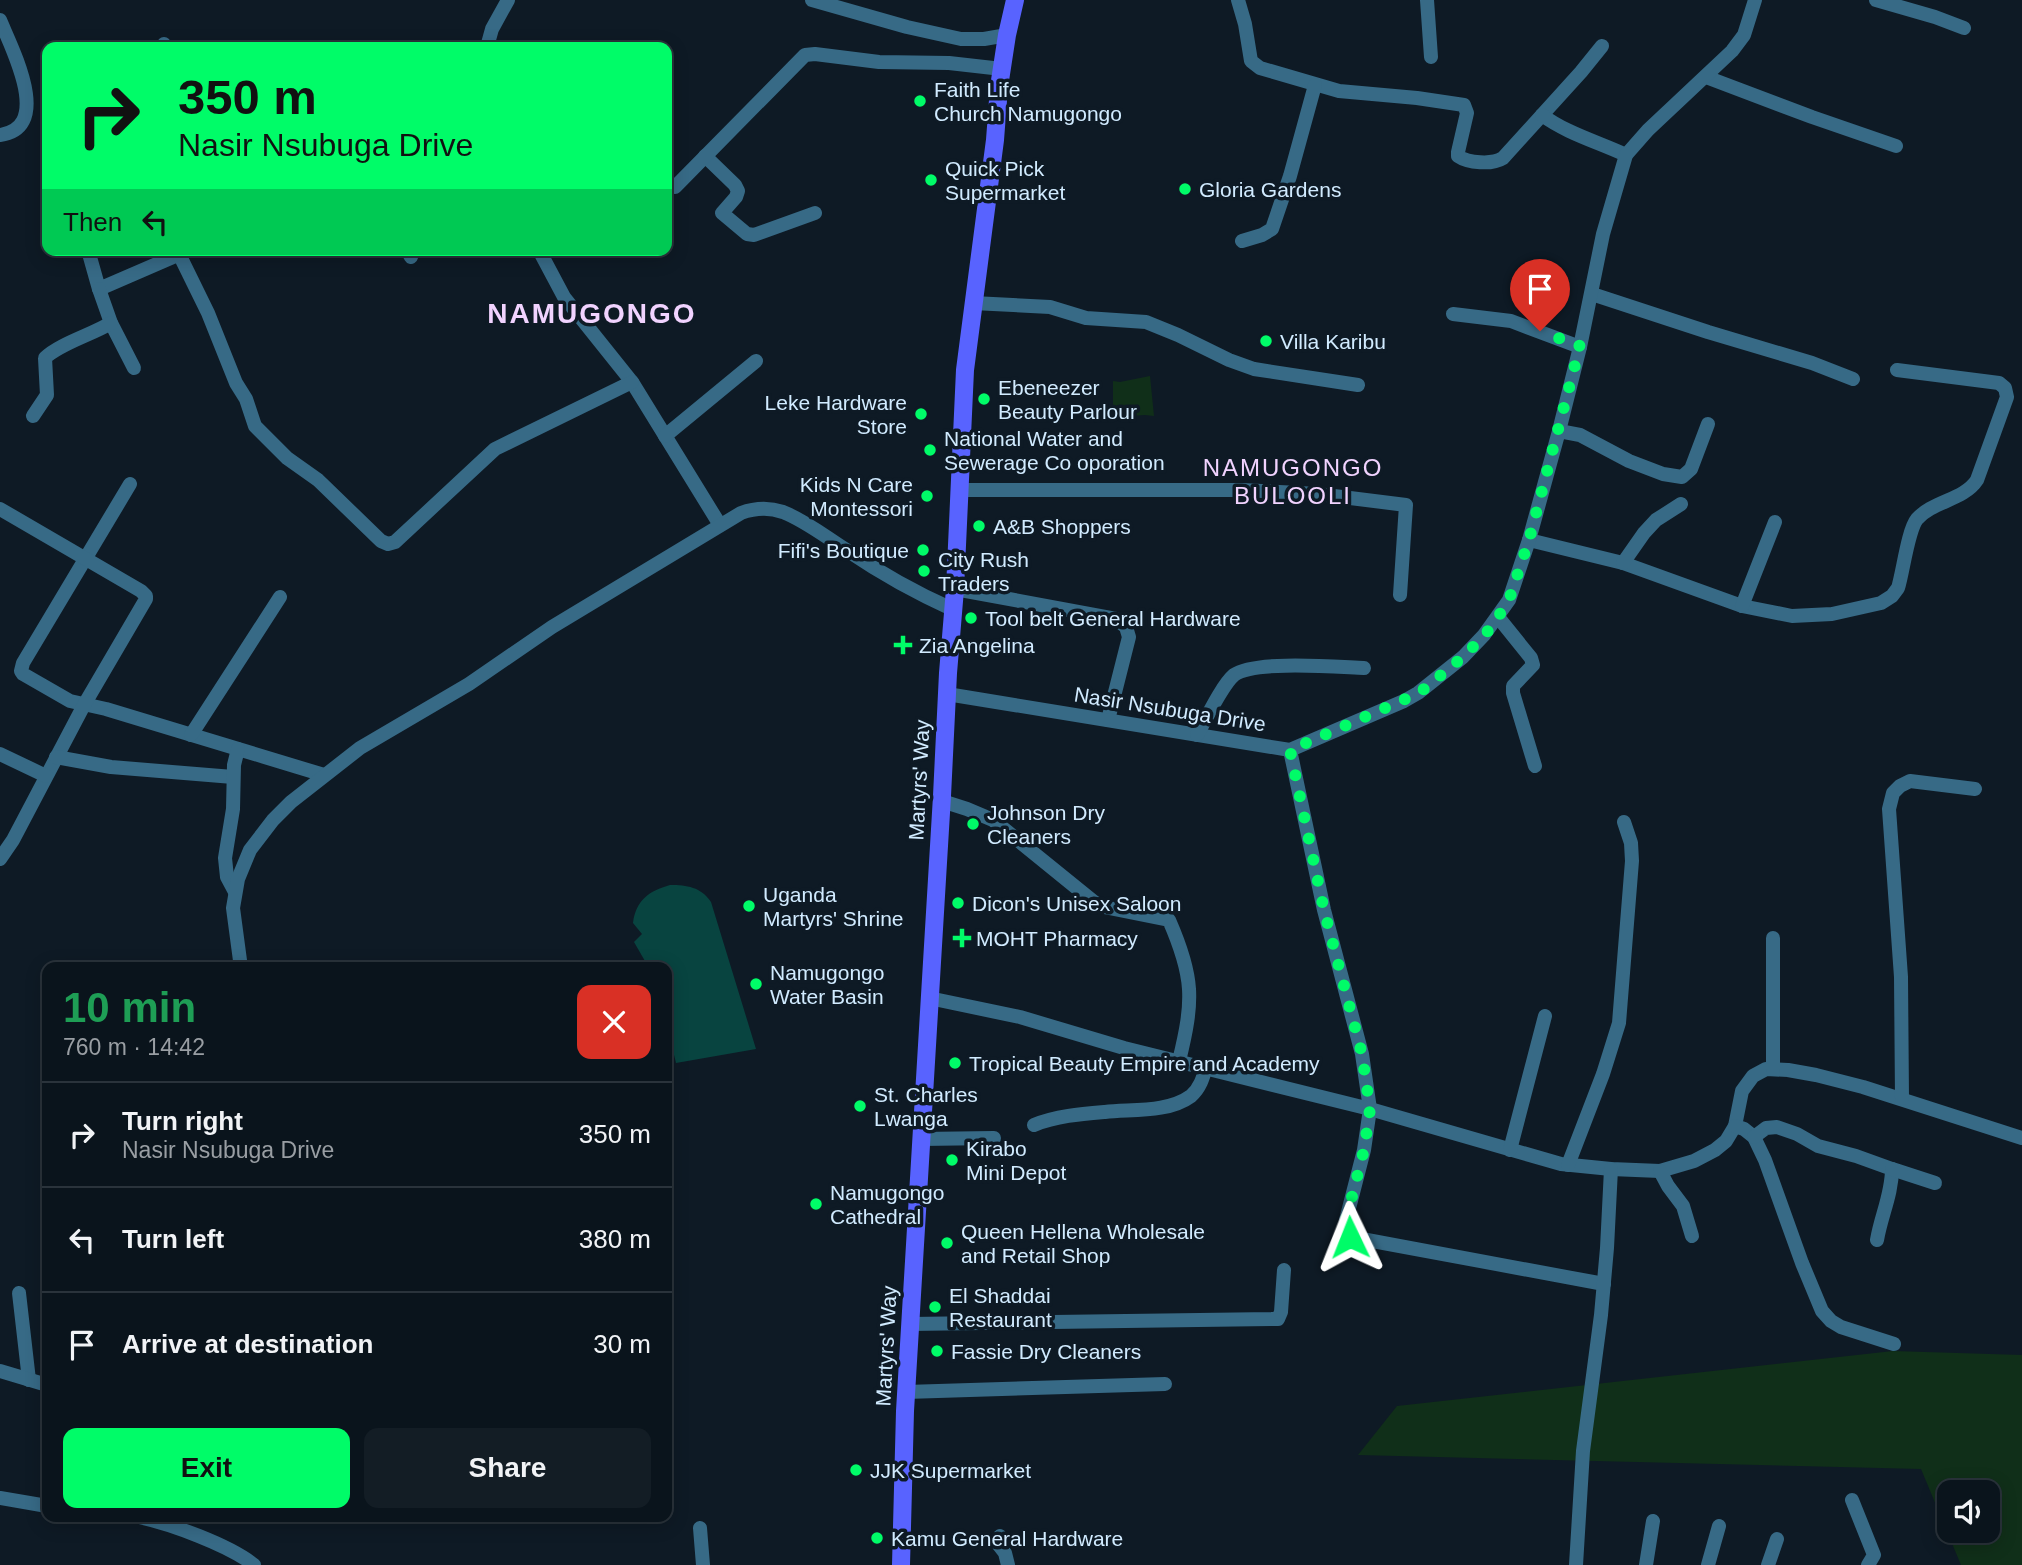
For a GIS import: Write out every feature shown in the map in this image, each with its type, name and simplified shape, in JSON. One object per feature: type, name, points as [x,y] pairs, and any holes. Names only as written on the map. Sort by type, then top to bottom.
[{"type":"main road","name":"Martyrs' Way","points":[[901,1565],[909,1324],[955,589],[965,370],[995,140],[999,87],[1015,0]]},
{"type":"street","points":[[488,42],[492,29],[508,0]]},
{"type":"street","points":[[812,0],[850,6],[961,39],[1007,35]]},
{"type":"street","points":[[1238,0],[1250,58],[1254,64],[1339,91],[1464,105],[1468,113],[1458,152],[1458,156],[1463,159],[1498,162],[1503,158],[1602,46]]},
{"type":"street","points":[[1427,0],[1431,57]]},
{"type":"street","name":"Nasir Nsubuga Drive","points":[[947,694],[1290,750],[1419,693],[1463,657],[1485,635],[1509,600],[1529,540],[1580,346],[1603,234],[1626,155],[1648,130],[1732,51],[1744,35],[1755,0]]},
{"type":"street","points":[[1876,0],[1964,28]]},
{"type":"street","points":[[0,20],[21,70],[28,99],[25,115],[18,127],[9,134],[0,135]]},
{"type":"street","points":[[675,187],[800,58],[810,54],[878,62],[929,62],[1002,69]]},
{"type":"street","points":[[1706,76],[1896,146]]},
{"type":"street","points":[[1242,241],[1272,229],[1315,85]]},
{"type":"street","points":[[1542,115],[1552,123],[1626,155]]},
{"type":"street","points":[[705,156],[735,185],[738,191],[736,197],[722,213],[747,234],[754,236],[815,214]]},
{"type":"street","points":[[90,256],[110,323],[134,368]]},
{"type":"street","points":[[99,289],[172,256]]},
{"type":"street","points":[[177,256],[208,313],[236,383],[246,399],[254,426],[287,458],[318,481],[381,541],[388,544],[394,542],[495,449],[632,382]]},
{"type":"street","points":[[542,256],[564,297],[632,382],[720,525]]},
{"type":"street","points":[[1592,294],[1812,363],[1853,379]]},
{"type":"street","points":[[973,303],[1050,307],[1086,318],[1146,322],[1254,369],[1358,385]]},
{"type":"street","points":[[1453,314],[1511,321],[1580,346]]},
{"type":"street","points":[[33,416],[47,395],[44,358],[53,350],[110,323]]},
{"type":"street","points":[[665,436],[756,361]]},
{"type":"street","points":[[1529,540],[1623,563],[1742,606],[1792,616],[1832,614],[1881,604],[1898,588],[1915,521],[1925,512],[1975,484],[2006,405],[2003,385],[1897,370]]},
{"type":"street","points":[[1559,430],[1580,435],[1629,461],[1663,474],[1682,477],[1691,470],[1708,424]]},
{"type":"street","points":[[130,484],[23,663],[23,674],[71,701],[106,709],[324,775]]},
{"type":"street","points":[[959,490],[1242,490],[1318,494],[1406,505],[1400,595]]},
{"type":"street","points":[[1623,563],[1656,520],[1681,504]]},
{"type":"street","points":[[240,962],[233,908],[235,892],[250,850],[291,802],[359,748],[469,684],[552,627],[741,513],[762,508],[783,512],[890,579],[952,608]]},
{"type":"street","points":[[0,509],[87,558],[146,596],[84,705],[13,841],[0,859]]},
{"type":"street","points":[[1742,606],[1775,522]]},
{"type":"street","points":[[955,589],[1116,619],[1124,624],[1129,637],[1108,720]]},
{"type":"street","points":[[191,735],[280,597]]},
{"type":"street","points":[[1498,617],[1531,658],[1533,665],[1513,686],[1513,693],[1535,766]]},
{"type":"street","points":[[1196,736],[1227,683],[1237,674],[1247,670],[1297,667],[1364,668]]},
{"type":"street","points":[[235,892],[225,868],[238,749]]},
{"type":"street","points":[[1290,750],[1324,910],[1362,1054],[1370,1109],[1364,1150],[1346,1220],[1347,1235],[1604,1284]]},
{"type":"street","points":[[0,754],[46,776]]},
{"type":"street","points":[[56,757],[111,767],[233,777]]},
{"type":"street","points":[[1902,1098],[1901,977],[1889,809],[1893,793],[1910,781],[1975,789]]},
{"type":"street","points":[[942,801],[967,808],[993,820],[1094,902],[1104,907],[1169,920],[1182,950],[1190,992],[1188,1026],[1179,1061]]},
{"type":"street","points":[[1568,1165],[1603,1074],[1619,1023],[1632,861],[1631,843],[1624,822]]},
{"type":"street","points":[[1773,939],[1773,1069]]},
{"type":"street","points":[[929,998],[1020,1017],[1124,1048],[1370,1109],[1568,1165],[1660,1171],[1694,1161],[1726,1141],[1735,1126],[1742,1091],[1747,1082],[1766,1069],[1816,1074],[1902,1098],[2022,1138]]},
{"type":"street","points":[[1510,1150],[1545,1016]]},
{"type":"street","points":[[1034,1125],[1052,1118],[1107,1111],[1139,1111],[1174,1104],[1189,1097],[1198,1088],[1206,1067]]},
{"type":"street","points":[[1735,1126],[1754,1137],[1765,1160],[1822,1311],[1841,1327],[1894,1344]]},
{"type":"street","points":[[1754,1137],[1766,1128],[1777,1127],[1818,1146],[1935,1183]]},
{"type":"street","points":[[921,1139],[994,1138]]},
{"type":"street","points":[[1576,1565],[1583,1451],[1604,1284],[1611,1169]]},
{"type":"street","points":[[1877,1240],[1892,1183],[1892,1169]]},
{"type":"street","points":[[1660,1171],[1684,1206],[1692,1236]]},
{"type":"street","points":[[909,1324],[1278,1319],[1281,1312],[1284,1270]]},
{"type":"street","points":[[19,1293],[29,1380]]},
{"type":"street","points":[[0,1371],[42,1384]]},
{"type":"street","points":[[906,1392],[1165,1384]]},
{"type":"street","points":[[0,1499],[42,1505]]},
{"type":"street","points":[[1852,1500],[1874,1555],[1868,1565]]},
{"type":"street","points":[[1646,1565],[1653,1521]]},
{"type":"street","points":[[157,1522],[175,1527],[246,1558],[254,1565]]},
{"type":"street","points":[[1708,1565],[1719,1526]]},
{"type":"street","points":[[700,1528],[703,1565]]},
{"type":"street","points":[[1000,1536],[998,1544],[1008,1565]]},
{"type":"street","points":[[1768,1565],[1777,1539]]},
{"type":"shaded area","points":[[1150,376],[1154,416],[1113,417],[1113,381]]},
{"type":"shaded area","points":[[670,885],[693,888],[703,893],[711,902],[756,1049],[676,1063],[672,1047],[672,962],[646,962],[634,942],[642,934],[633,923],[637,908],[640,902],[656,890]]},
{"type":"shaded area","points":[[1893,1351],[2022,1355],[2022,1565],[1961,1565],[1952,1543],[2000,1543],[2000,1480],[1937,1480],[1937,1507],[1921,1469],[1358,1455],[1397,1406]]},
{"type":"place","name":"Faith Life Church Namugongo","points":[[920,101]]},
{"type":"place","name":"Quick Pick Supermarket","points":[[931,180]]},
{"type":"place","name":"Gloria Gardens","points":[[1185,189]]},
{"type":"place","name":"Villa Karibu","points":[[1266,341]]},
{"type":"place","name":"Ebeneezer Beauty Parlour","points":[[984,399]]},
{"type":"place","name":"Leke Hardware Store","points":[[921,414]]},
{"type":"place","name":"National Water and Sewerage Co oporation","points":[[930,450]]},
{"type":"place","name":"Kids N Care Montessori","points":[[927,496]]},
{"type":"place","name":"A&B Shoppers","points":[[979,526]]},
{"type":"place","name":"Fifi's Boutique","points":[[923,550]]},
{"type":"place","name":"City Rush Traders","points":[[924,571]]},
{"type":"place","name":"Tool belt General Hardware","points":[[971,618]]},
{"type":"place","name":"Zia Angelina","points":[[903,645]]},
{"type":"place","name":"Johnson Dry Cleaners","points":[[973,824]]},
{"type":"place","name":"Dicon's Unisex Saloon","points":[[958,903]]},
{"type":"place","name":"Uganda Martyrs' Shrine","points":[[749,906]]},
{"type":"place","name":"MOHT Pharmacy","points":[[962,938]]},
{"type":"place","name":"Namugongo Water Basin","points":[[756,984]]},
{"type":"place","name":"Tropical Beauty Empire and Academy","points":[[955,1063]]},
{"type":"place","name":"St. Charles Lwanga","points":[[860,1106]]},
{"type":"place","name":"Kirabo Mini Depot","points":[[952,1160]]},
{"type":"place","name":"Namugongo Cathedral","points":[[816,1204]]},
{"type":"place","name":"Queen Hellena Wholesale and Retail Shop","points":[[947,1243]]},
{"type":"place","name":"El Shaddai Restaurant","points":[[935,1307]]},
{"type":"place","name":"Fassie Dry Cleaners","points":[[937,1351]]},
{"type":"place","name":"JJK Supermarket","points":[[856,1470]]},
{"type":"place","name":"Kamu General Hardware","points":[[877,1538]]},
{"type":"district","name":"NAMUGONGO","points":[[592,313]]},
{"type":"district","name":"NAMUGONGO BULOOLI","points":[[1293,481]]},
{"type":"route","points":[[1350,1237],[1345,1232],[1346,1220],[1364,1150],[1370,1109],[1362,1054],[1324,910],[1290,750],[1419,693],[1444,674],[1485,635],[1509,600],[1529,540],[1580,346],[1540,331]]}]
